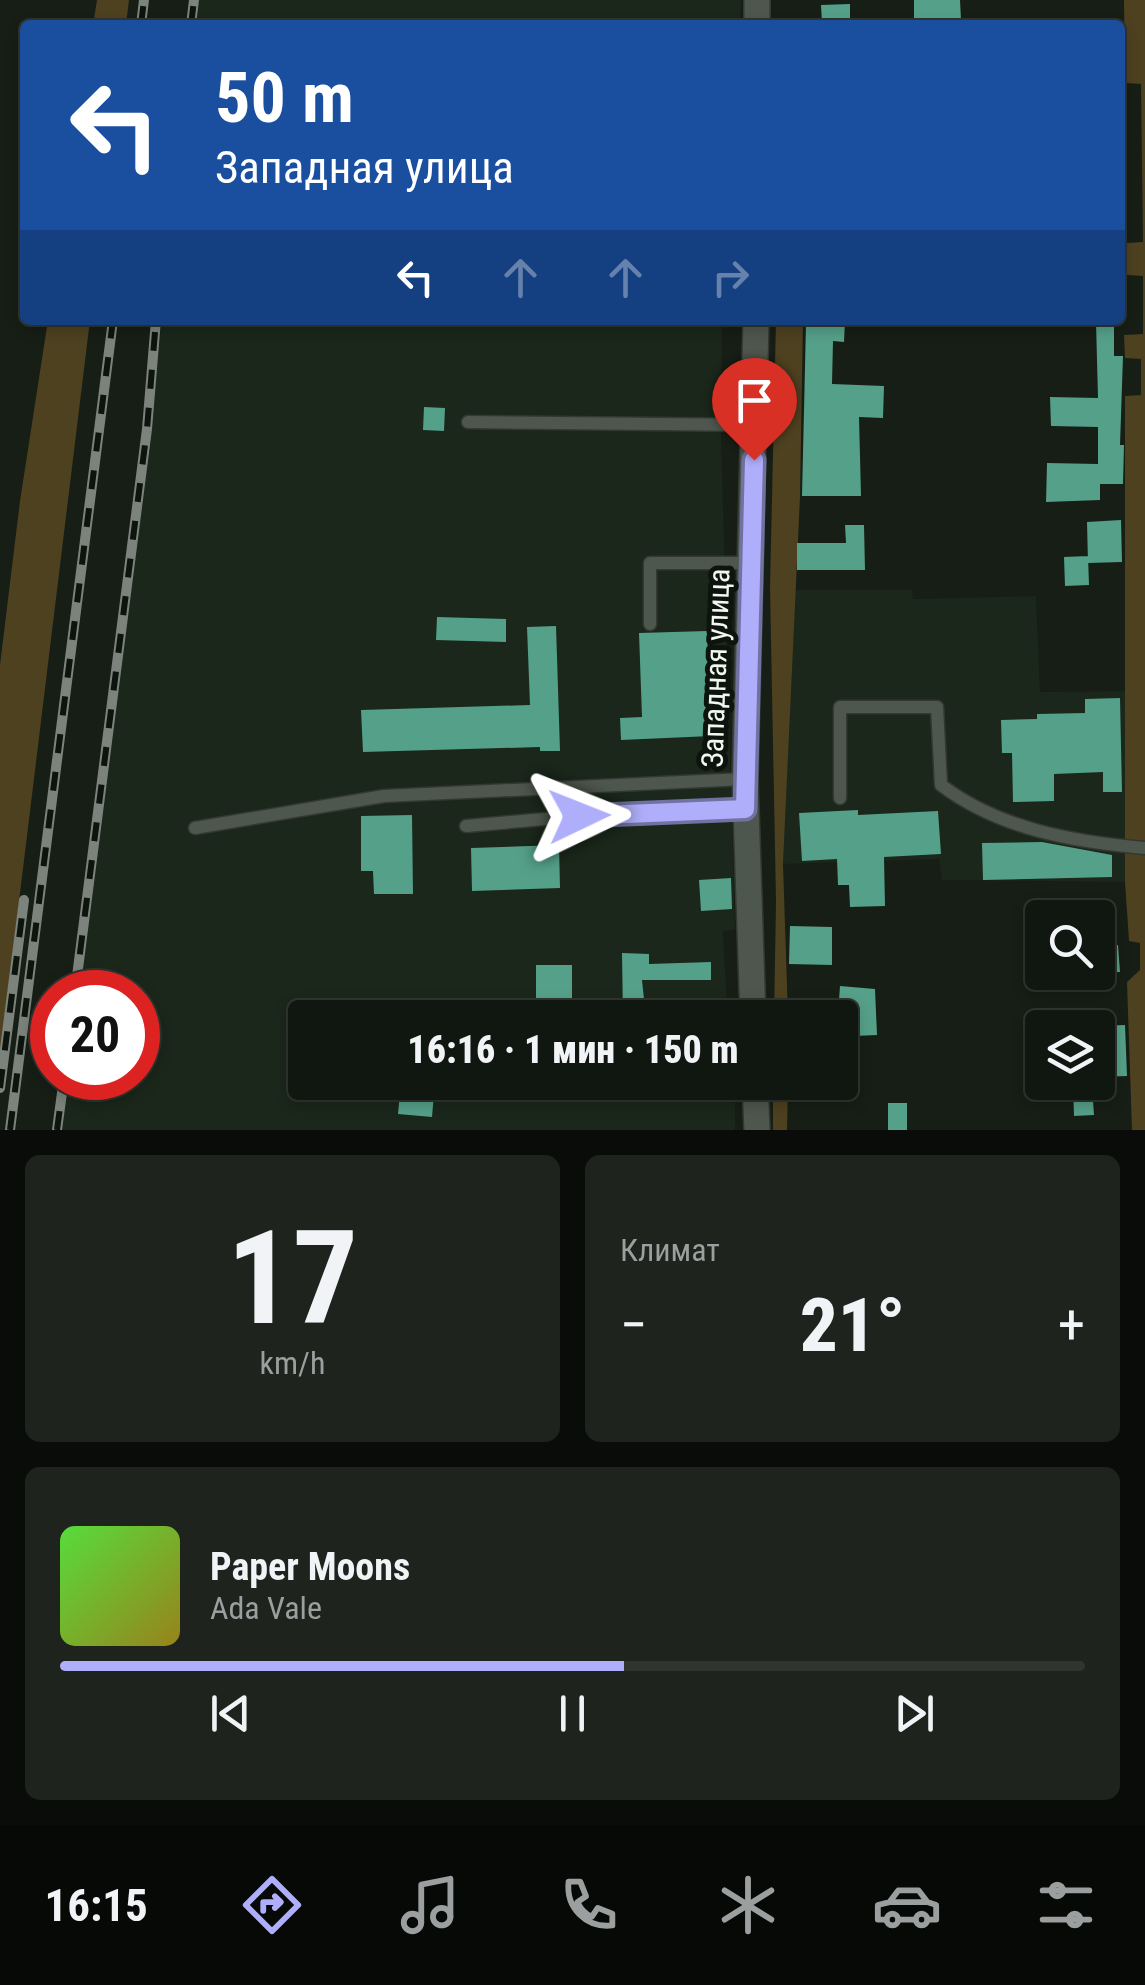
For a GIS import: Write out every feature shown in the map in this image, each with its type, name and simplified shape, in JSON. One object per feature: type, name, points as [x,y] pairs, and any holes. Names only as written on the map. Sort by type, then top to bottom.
[{"type":"street","name":"Западная улица","points":[[752,1000],[745,779],[756,325]]},
{"type":"street","points":[[756,1100],[757,1130]]},
{"type":"lane","points":[[468,422],[756,425]]},
{"type":"lane","points":[[650,624],[650,563],[752,564]]},
{"type":"lane","points":[[840,798],[840,707],[938,708],[941,785],[966,804],[1063,838],[1145,848]]},
{"type":"lane","points":[[195,828],[384,796],[745,779]]},
{"type":"lane","points":[[466,826],[579,816],[745,809]]},
{"type":"shaded area","points":[[97,0],[129,0],[127,20],[94,20]]},
{"type":"shaded area","points":[[198,0],[741,0],[740,20],[196,20]]},
{"type":"shaded area","points":[[1124,0],[1145,0],[1145,1130],[1132,1130],[1127,982],[1140,970],[1140,943],[1129,941],[1125,882],[1125,396],[1141,395],[1141,359],[1125,358],[1124,335],[1143,334],[1143,276],[1127,275],[1127,243],[1143,242],[1141,84],[1125,83]]},
{"type":"shaded area","points":[[47,325],[89,325],[0,1057],[0,665]]},
{"type":"shaded area","points":[[161,325],[722,325],[721,437],[735,930],[723,931],[727,1000],[288,1000],[288,1100],[735,1100],[735,1130],[62,1130],[65,1100],[160,1100],[160,970],[80,970],[144,489]]},
{"type":"shaded area","points":[[776,325],[803,325],[800,497],[783,864],[787,1000],[774,1000],[770,587]]},
{"type":"shaded area","points":[[795,590],[912,590],[913,599],[1036,596],[1040,692],[1126,691],[1125,882],[942,880],[939,859],[783,864]]},
{"type":"shaded area","points":[[773,1100],[788,1100],[787,1130],[773,1130]]},
{"type":"building","points":[[914,0],[960,0],[961,20],[914,20]]},
{"type":"building","points":[[850,4],[850,20],[822,20],[821,5]]},
{"type":"building","points":[[806,325],[845,325],[844,342],[833,341],[832,384],[884,386],[883,418],[859,417],[861,496],[802,496]]},
{"type":"building","points":[[1096,325],[1114,325],[1114,356],[1123,356],[1123,484],[1100,484],[1100,500],[1046,502],[1047,463],[1098,464],[1098,427],[1051,426],[1050,397],[1098,398]]},
{"type":"building","points":[[424,407],[445,408],[444,431],[423,430]]},
{"type":"building","points":[[1121,520],[1122,562],[1088,563],[1087,522]]},
{"type":"building","points":[[845,525],[864,525],[865,570],[797,570],[797,543],[846,543]]},
{"type":"building","points":[[1088,556],[1089,585],[1065,586],[1064,557]]},
{"type":"building","points":[[437,617],[506,619],[506,642],[436,640]]},
{"type":"building","points":[[556,626],[560,751],[540,751],[540,747],[363,752],[361,710],[530,705],[527,627]]},
{"type":"building","points":[[707,631],[711,736],[621,740],[620,718],[642,717],[639,633]]},
{"type":"building","points":[[1120,698],[1122,792],[1103,792],[1103,772],[1054,774],[1054,801],[1013,802],[1012,753],[1002,753],[1001,720],[1085,713],[1085,699]]},
{"type":"building","points":[[858,810],[858,815],[938,811],[941,854],[884,857],[885,906],[850,907],[849,885],[838,885],[837,859],[802,861],[799,813]]},
{"type":"building","points":[[412,815],[413,894],[374,894],[373,871],[361,871],[361,816]]},
{"type":"building","points":[[1042,842],[1112,855],[1112,877],[983,880],[982,843]]},
{"type":"building","points":[[559,845],[560,888],[472,891],[471,848]]},
{"type":"building","points":[[731,878],[732,909],[701,911],[699,880]]},
{"type":"building","points":[[790,926],[832,927],[832,965],[789,964]]},
{"type":"building","points":[[1118,945],[1120,972],[1115,972]]},
{"type":"building","points":[[622,953],[649,954],[649,964],[711,962],[711,980],[642,980],[644,1000],[623,1000]]},
{"type":"building","points":[[536,965],[572,965],[572,1000],[536,1000]]},
{"type":"building","points":[[840,986],[875,989],[877,1035],[858,1036],[858,1000],[839,1000]]},
{"type":"building","points":[[1115,1025],[1125,1025],[1127,1076],[1115,1076]]},
{"type":"building","points":[[399,1100],[433,1100],[432,1117],[398,1114]]},
{"type":"building","points":[[1073,1100],[1093,1100],[1094,1115],[1074,1116]]},
{"type":"building","points":[[888,1103],[907,1103],[907,1130],[888,1130]]},
{"type":"railway","points":[[142,20],[144,0]]},
{"type":"railway","points":[[192,20],[194,0]]},
{"type":"railway","points":[[10,1130],[112,325]]},
{"type":"railway","points":[[78,970],[147,429],[156,325]]},
{"type":"railway","points":[[0,1088],[24,900]]},
{"type":"railway","points":[[57,1130],[61,1100]]},
{"type":"route","points":[[579,816],[745,809],[754,460]]}]
